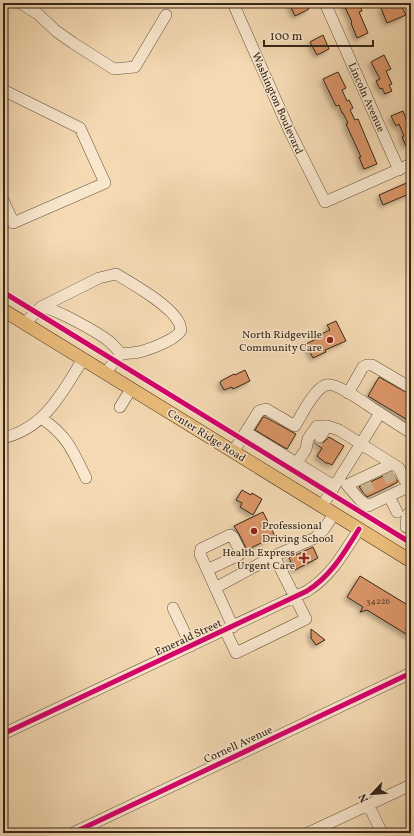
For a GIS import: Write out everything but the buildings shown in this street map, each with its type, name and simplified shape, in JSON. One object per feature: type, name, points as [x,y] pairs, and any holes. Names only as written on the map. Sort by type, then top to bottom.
[{"type":"main road","name":"Center Ridge Road","points":[[3,310],[411,561]]},
{"type":"street","points":[[20,3],[38,14],[56,31],[73,43],[114,69],[135,67],[166,15]]},
{"type":"street","name":"Washington Boulevard","points":[[233,3],[290,132],[325,202],[399,170]]},
{"type":"street","name":"Lincoln Avenue","points":[[325,3],[399,170]]},
{"type":"street","points":[[3,90],[80,128],[105,183],[13,223],[7,217],[3,200]]},
{"type":"street","points":[[399,170],[411,164]]},
{"type":"street","points":[[25,323],[41,307],[99,278],[116,274],[145,292],[172,312],[179,322],[181,330],[179,334],[143,352],[121,354],[105,373]]},
{"type":"street","points":[[41,307],[49,308],[110,342],[121,354]]},
{"type":"street","points":[[3,438],[24,430],[41,418],[62,394],[83,359]]},
{"type":"street","points":[[348,393],[363,367],[367,365],[372,365],[411,388]]},
{"type":"street","points":[[233,452],[259,410],[266,409],[295,426],[317,391],[325,385],[334,385],[411,433]]},
{"type":"street","points":[[120,406],[131,389]]},
{"type":"street","points":[[322,506],[340,483],[360,444],[380,413]]},
{"type":"street","points":[[41,418],[67,440],[86,478]]},
{"type":"street","points":[[314,444],[308,439],[317,426],[327,426],[339,430],[360,444],[384,470]]},
{"type":"street","points":[[297,462],[314,444],[327,426]]},
{"type":"street","points":[[246,432],[297,462],[340,483],[368,506],[372,499],[391,491],[410,486],[399,468],[384,470],[363,480],[340,483]]},
{"type":"street","points":[[391,491],[397,512]]},
{"type":"street","points":[[406,527],[407,515],[411,512]]},
{"type":"street","points":[[215,588],[274,556],[315,538],[324,529],[334,514]]},
{"type":"street","name":"Emerald Street","points":[[3,734],[296,597],[314,587],[327,576],[338,563],[359,529]]},
{"type":"street","points":[[207,570],[215,588],[236,652],[306,619],[274,556]]},
{"type":"street","points":[[173,608],[191,646]]},
{"type":"street","name":"Cornell Avenue","points":[[73,833],[411,673]]},
{"type":"street","points":[[308,833],[411,784]]},
{"type":"street","points":[[368,804],[382,833]]},
{"type":"tunnel","points":[[316,444],[320,437]]},
{"type":"tunnel","points":[[387,472],[393,485]]},
{"type":"tunnel","points":[[365,482],[371,495]]},
{"type":"cycle path","points":[[3,292],[411,543]]},
{"type":"cycle path","points":[[3,734],[307,591],[316,585],[330,571],[359,529]]},
{"type":"cycle path","points":[[73,833],[411,673]]},
{"type":"place","name":"North Ridgeville Community Care","points":[[330,340]]},
{"type":"place","name":"Professional Driving School","points":[[254,531]]},
{"type":"place","name":"Health Express Urgent Care","points":[[304,558]]}]
